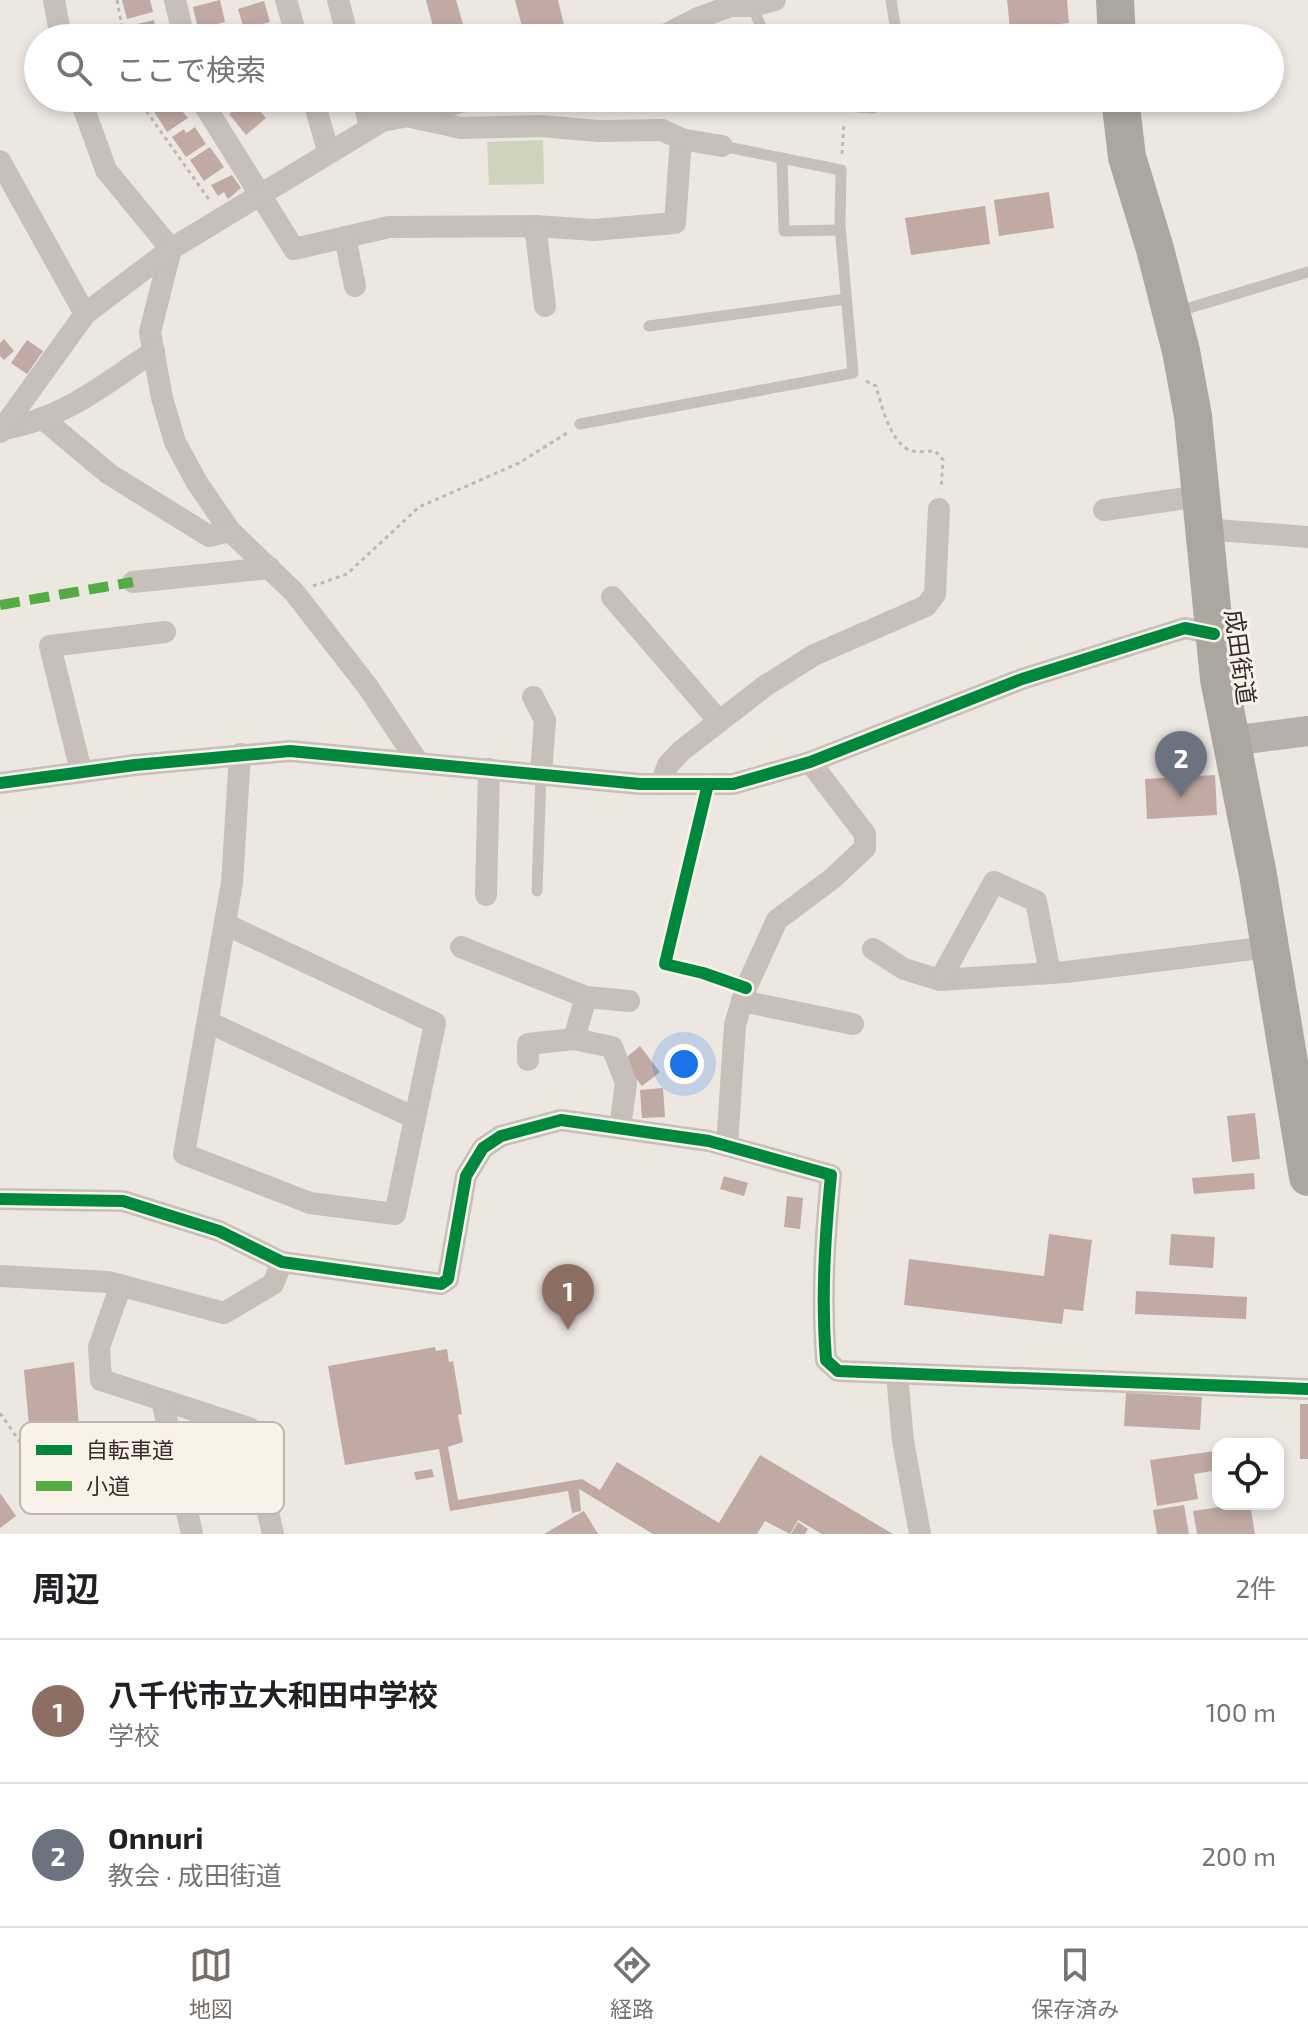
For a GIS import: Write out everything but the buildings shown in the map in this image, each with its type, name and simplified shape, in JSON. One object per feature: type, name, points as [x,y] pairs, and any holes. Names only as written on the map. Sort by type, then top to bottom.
[{"type":"highway","points":[[1115,0],[1116,24]]},
{"type":"highway","name":"成田街道","points":[[1122,112],[1127,157],[1171,313],[1193,416],[1214,634],[1308,1177]]},
{"type":"main road","points":[[1231,741],[1308,731]]},
{"type":"street","points":[[54,0],[58,24]]},
{"type":"street","points":[[175,0],[181,24]]},
{"type":"street","points":[[286,0],[293,24]]},
{"type":"street","points":[[338,0],[344,24]]},
{"type":"street","points":[[708,24],[737,4],[775,0]]},
{"type":"street","points":[[85,112],[106,170],[171,249]]},
{"type":"street","points":[[209,112],[294,249],[389,227],[535,226],[594,230],[675,223],[681,139]]},
{"type":"street","points":[[317,112],[328,151]]},
{"type":"street","points":[[366,112],[370,128]]},
{"type":"street","points":[[2,430],[85,314],[171,249],[328,151],[382,121],[411,117],[422,112]]},
{"type":"street","points":[[411,117],[461,128],[540,126],[599,131],[662,130],[681,139],[722,146]]},
{"type":"street","points":[[0,161],[85,314]]},
{"type":"street","points":[[535,226],[545,306]]},
{"type":"street","points":[[345,237],[355,286]]},
{"type":"street","points":[[171,249],[150,332],[162,398],[175,442],[196,481],[230,531],[294,592],[368,687],[418,762]]},
{"type":"street","points":[[2,430],[76,405],[154,351]]},
{"type":"street","points":[[42,418],[109,474],[209,536],[230,531]]},
{"type":"street","points":[[661,784],[668,765],[681,751],[765,686],[814,655],[926,606],[935,594],[939,509]]},
{"type":"street","points":[[1104,510],[1202,512],[1308,537]]},
{"type":"street","points":[[133,582],[270,568]]},
{"type":"street","points":[[612,597],[719,721]]},
{"type":"street","points":[[0,783],[81,771],[290,751],[661,784],[733,784],[810,762],[1022,679],[1185,628],[1214,634]]},
{"type":"street","points":[[81,771],[50,646],[165,632]]},
{"type":"street","points":[[533,697],[545,720],[541,774]]},
{"type":"street","points":[[225,924],[435,1023],[395,1214],[310,1203],[184,1154],[232,883],[240,754]]},
{"type":"street","points":[[727,1146],[735,1025],[744,995],[777,920],[833,878],[865,848],[865,834],[810,762]]},
{"type":"street","points":[[486,895],[489,769]]},
{"type":"street","points":[[940,980],[994,882],[1036,901],[1050,973]]},
{"type":"street","points":[[461,947],[586,997],[629,1001]]},
{"type":"street","points":[[873,949],[904,969],[940,980],[1050,973],[1269,947]]},
{"type":"street","points":[[744,995],[853,1024]]},
{"type":"street","points":[[574,1039],[586,997]]},
{"type":"street","points":[[208,1022],[415,1118]]},
{"type":"street","points":[[527,1044],[574,1039],[612,1047],[626,1083],[620,1128]]},
{"type":"street","points":[[0,1199],[123,1201],[219,1231],[282,1262],[441,1284],[448,1279],[466,1176],[483,1148],[501,1136],[561,1120],[620,1128],[727,1146],[831,1175],[823,1248],[823,1312],[826,1360],[838,1371],[1308,1389]]},
{"type":"street","points":[[0,1276],[108,1282],[224,1313],[273,1284],[282,1262]]},
{"type":"street","points":[[121,1285],[99,1347],[101,1380],[230,1422]]},
{"type":"street","points":[[897,1374],[903,1441],[920,1534]]},
{"type":"street","points":[[162,1400],[167,1422]]},
{"type":"street","points":[[188,1514],[192,1534]]},
{"type":"street","points":[[268,1514],[273,1534]]},
{"type":"lane","points":[[891,0],[895,24]]},
{"type":"lane","points":[[737,4],[754,24]]},
{"type":"lane","points":[[580,424],[853,373],[840,230],[841,170],[722,146]]},
{"type":"lane","points":[[782,158],[784,231],[840,230]]},
{"type":"lane","points":[[1171,313],[1308,272]]},
{"type":"lane","points":[[649,326],[846,299]]},
{"type":"lane","points":[[537,891],[541,774]]},
{"type":"path","points":[[117,0],[121,24]]},
{"type":"path","points":[[147,112],[222,217]]},
{"type":"path","points":[[841,170],[845,112]]},
{"type":"path","points":[[853,373],[876,386],[888,424],[903,446],[911,452],[935,451],[943,460],[939,509]]},
{"type":"path","points":[[294,592],[347,574],[419,507],[519,463],[580,424]]},
{"type":"path","points":[[708,784],[665,964],[703,973],[744,995]]},
{"type":"path","points":[[0,1413],[20,1442]]},
{"type":"green space","points":[[543,140],[544,184],[489,185],[487,142]]},
{"type":"marked path","points":[[0,605],[133,582]]},
{"type":"cycle path","points":[[0,783],[135,765],[290,751],[640,784],[733,784],[810,762],[1022,679],[1185,628],[1214,634]]},
{"type":"cycle path","points":[[708,784],[665,964],[746,988]]},
{"type":"cycle path","points":[[0,1199],[123,1201],[219,1231],[282,1262],[441,1284],[448,1279],[466,1176],[483,1148],[501,1136],[561,1120],[709,1141],[831,1175],[824,1313],[826,1360],[838,1371],[1308,1389]]},
{"type":"place","name":"Onnuri","points":[[1181,797]]},
{"type":"place","name":"八千代市立大和田中学校","points":[[568,1330]]}]
